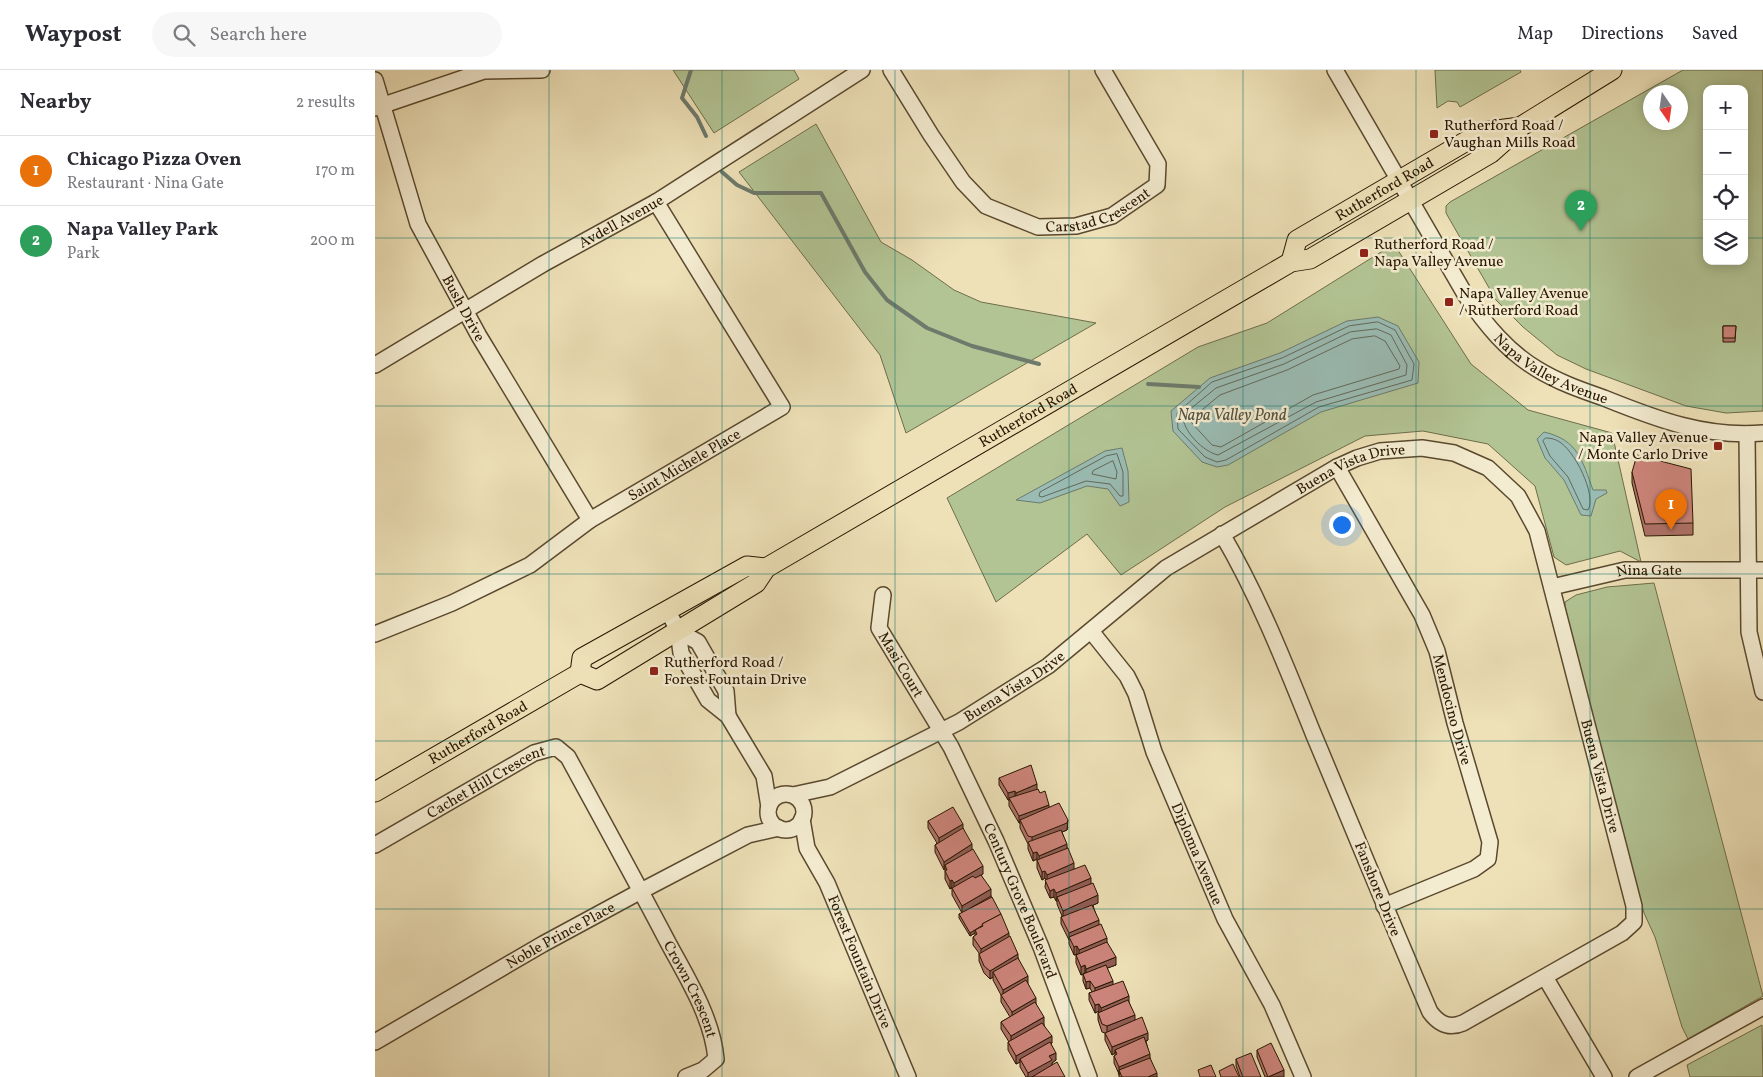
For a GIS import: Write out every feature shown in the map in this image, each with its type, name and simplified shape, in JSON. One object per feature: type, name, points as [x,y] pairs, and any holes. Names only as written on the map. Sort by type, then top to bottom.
[{"type":"main road","name":"Rutherford Road","points":[[580,673],[597,680],[756,583],[766,568],[1291,262],[1310,259],[1410,201],[1491,152],[1520,128],[1612,70]]},
{"type":"main road","name":"Rutherford Road","points":[[1291,262],[1297,240],[1399,180],[1482,132],[1520,128]]},
{"type":"main road","name":"Rutherford Road","points":[[580,673],[582,658],[747,566],[766,568]]},
{"type":"main road","name":"Rutherford Road","points":[[375,792],[580,673]]},
{"type":"street","points":[[379,106],[484,72],[542,70]]},
{"type":"street","name":"Avdell Avenue","points":[[375,365],[543,264],[656,202],[862,70]]},
{"type":"street","name":"Carstad Crescent","points":[[891,70],[931,135],[963,182],[986,206],[1038,227],[1076,226],[1112,216],[1157,185],[1158,164],[1103,70]]},
{"type":"street","name":"Napa Valley Avenue","points":[[1335,70],[1461,288],[1486,325],[1506,345],[1537,369],[1557,380],[1679,426],[1709,432],[1763,433]]},
{"type":"street","name":"Bush Drive","points":[[375,80],[379,106],[418,224],[466,312],[590,520]]},
{"type":"street","name":"Saint Michele Place","points":[[375,634],[452,603],[530,565],[590,520],[782,407],[656,202]]},
{"type":"street","points":[[1747,434],[1749,632],[1763,692]]},
{"type":"street","name":"Buena Vista Drive","points":[[792,795],[830,787],[941,730],[1048,666],[1166,568],[1337,467],[1380,450],[1422,448],[1454,453],[1488,468],[1518,496],[1537,531],[1634,906]]},
{"type":"street","name":"Mendocino Drive","points":[[1337,467],[1422,615],[1437,651],[1460,742],[1490,842],[1488,859],[1474,869],[1384,906]]},
{"type":"street","name":"Fanshore Drive","points":[[1222,534],[1243,570],[1291,677],[1384,906],[1430,1012],[1437,1022],[1456,1026],[1622,933],[1634,922],[1634,906]]},
{"type":"street","name":"Nina Gate","points":[[1552,587],[1625,570],[1763,570]]},
{"type":"street","name":"Masi Court","points":[[883,594],[879,628],[941,730]]},
{"type":"street","points":[[668,611],[678,630],[681,653],[708,700],[728,716],[764,776],[770,819],[780,828],[795,827],[803,816],[801,802],[764,776]]},
{"type":"street","name":"Diploma Avenue","points":[[1091,631],[1127,676],[1136,694],[1154,752],[1225,919],[1272,1005],[1303,1077]]},
{"type":"street","name":"Century Grove Boulevard","points":[[941,730],[1007,867],[1041,947],[1089,1077]]},
{"type":"street","name":"Cachet Hill Crescent","points":[[375,845],[534,752],[556,746],[568,758],[641,891]]},
{"type":"street","name":"Buena Vista Drive","points":[[803,816],[830,787]]},
{"type":"street","points":[[768,808],[777,796],[792,795]]},
{"type":"street","name":"Noble Prince Place","points":[[748,834],[768,808]]},
{"type":"street","name":"Forest Fountain Drive","points":[[803,816],[807,848],[827,883],[908,1077]]},
{"type":"street","name":"Noble Prince Place","points":[[375,1042],[543,944],[748,834],[780,828]]},
{"type":"street","name":"Forest Fountain Drive","points":[[780,828],[807,848]]},
{"type":"street","name":"Crown Crescent","points":[[641,891],[692,988],[714,1041],[716,1059],[703,1070],[686,1077]]},
{"type":"street","points":[[1545,977],[1604,1077]]},
{"type":"street","points":[[1637,1077],[1763,1007]]},
{"type":"green space","points":[[673,70],[794,70],[799,79],[714,133]]},
{"type":"green space","points":[[1435,70],[1520,70],[1521,72],[1460,107],[1457,102],[1448,101],[1437,108]]},
{"type":"green space","points":[[1683,70],[1763,70],[1763,411],[1726,413],[1686,406],[1586,369],[1557,355],[1523,327],[1496,300],[1446,213],[1446,206],[1643,93],[1643,130],[1688,130],[1688,85],[1657,85]]},
{"type":"green space","points":[[816,124],[881,242],[912,260],[954,290],[981,302],[1096,323],[906,433],[880,355],[739,172]]},
{"type":"green space","points":[[1394,244],[1471,364],[1528,410],[1612,433],[1641,562],[1620,551],[1566,565],[1554,557],[1535,486],[1488,444],[1423,431],[1365,436],[1225,507],[1121,575],[1087,534],[996,602],[947,498],[1198,347],[1267,323]]},
{"type":"green space","points":[[1654,583],[1763,996],[1688,1039],[1682,1027],[1655,937],[1644,913],[1565,608],[1565,602],[1576,595],[1607,587]]},
{"type":"green space","points":[[1762,1025],[1763,1077],[1690,1077],[1687,1065]]},
{"type":"water","name":"Napa Valley Pond","points":[[1378,317],[1398,326],[1419,362],[1418,383],[1321,412],[1228,465],[1217,467],[1202,462],[1173,431],[1171,411],[1210,378],[1280,353],[1347,321]]},
{"type":"water","points":[[1544,432],[1564,440],[1572,446],[1582,461],[1593,490],[1606,490],[1607,493],[1596,499],[1591,516],[1581,515],[1564,480],[1545,458],[1537,439]]},
{"type":"water","points":[[1122,448],[1128,471],[1129,502],[1120,506],[1108,489],[1087,486],[1040,503],[1016,500],[1105,451]]},
{"type":"building","points":[[1723,326],[1736,326],[1735,338],[1723,338]]},
{"type":"building","points":[[1637,455],[1691,469],[1693,523],[1645,524],[1632,472]]},
{"type":"building","points":[[1031,765],[1037,784],[1016,793],[1015,791],[1008,793],[999,778]]},
{"type":"building","points":[[1038,789],[1040,793],[1045,791],[1049,805],[1019,816],[1009,798]]},
{"type":"building","points":[[1059,803],[1068,820],[1067,823],[1032,837],[1028,836],[1020,820]]},
{"type":"building","points":[[953,807],[963,824],[939,838],[928,821]]},
{"type":"building","points":[[963,828],[972,844],[944,862],[935,845]]},
{"type":"building","points":[[1061,830],[1067,844],[1039,856],[1037,852],[1033,853],[1028,842]]},
{"type":"building","points":[[1068,848],[1074,863],[1047,875],[1045,871],[1042,872],[1037,860]]},
{"type":"building","points":[[973,849],[983,866],[954,883],[952,880],[950,881],[945,871],[947,870],[945,865]]},
{"type":"building","points":[[1085,865],[1091,878],[1056,893],[1054,889],[1050,891],[1045,880]]},
{"type":"building","points":[[981,875],[991,889],[962,906],[952,888],[973,876],[975,878]]},
{"type":"building","points":[[1093,883],[1098,895],[1063,911],[1057,897]]},
{"type":"building","points":[[992,897],[1001,914],[970,933],[959,914]]},
{"type":"building","points":[[1092,905],[1099,920],[1069,933],[1061,917]]},
{"type":"building","points":[[1001,914],[1009,933],[981,949],[973,937],[977,934],[975,930]]},
{"type":"building","points":[[1101,924],[1107,938],[1079,950],[1077,946],[1074,947],[1069,937]]},
{"type":"building","points":[[1010,936],[1018,954],[990,971],[984,966],[979,954]]},
{"type":"building","points":[[1107,942],[1116,957],[1086,969],[1085,965],[1081,967],[1076,955]]},
{"type":"building","points":[[1018,958],[1028,976],[1003,990],[993,972]]},
{"type":"building","points":[[1106,965],[1113,981],[1095,988],[1090,981],[1086,982],[1083,974]]},
{"type":"building","points":[[1026,980],[1036,998],[1012,1012],[1001,995]]},
{"type":"building","points":[[1123,981],[1129,996],[1101,1008],[1099,1004],[1095,1005],[1089,993]]},
{"type":"building","points":[[1128,1000],[1135,1015],[1107,1026],[1102,1024],[1098,1013]]},
{"type":"building","points":[[1035,1002],[1044,1017],[1011,1036],[1001,1022]]},
{"type":"building","points":[[1142,1017],[1148,1033],[1112,1047],[1105,1033]]},
{"type":"building","points":[[1042,1023],[1052,1036],[1016,1056],[1008,1042]]},
{"type":"building","points":[[1144,1037],[1150,1054],[1119,1067],[1114,1056],[1117,1054],[1115,1050]]},
{"type":"building","points":[[1050,1042],[1056,1053],[1049,1056],[1052,1060],[1028,1073],[1020,1059]]},
{"type":"building","points":[[1271,1043],[1284,1070],[1268,1077],[1257,1050]]},
{"type":"building","points":[[1251,1053],[1261,1077],[1243,1077],[1236,1059]]},
{"type":"building","points":[[1150,1058],[1157,1073],[1148,1077],[1122,1077],[1119,1070]]},
{"type":"building","points":[[1057,1062],[1065,1077],[1032,1077]]},
{"type":"building","points":[[1233,1064],[1239,1077],[1221,1077],[1219,1071]]},
{"type":"building","points":[[1211,1065],[1216,1077],[1200,1077],[1198,1070]]},
{"type":"waterway","points":[[691,70],[682,98],[697,117],[706,136]]},
{"type":"waterway","points":[[722,172],[737,185],[754,193],[821,193],[865,272],[887,300],[927,328],[972,346],[1039,364]]},
{"type":"waterway","points":[[1148,384],[1199,387]]},
{"type":"place","name":"Rutherford Road / Vaughan Mills Road","points":[[1434,134]]},
{"type":"place","name":"Napa Valley Park","points":[[1581,231]]},
{"type":"place","name":"Rutherford Road / Napa Valley Avenue","points":[[1364,253]]},
{"type":"place","name":"Napa Valley Avenue / Rutherford Road","points":[[1449,302]]},
{"type":"place","name":"Napa Valley Avenue / Monte Carlo Drive","points":[[1718,446]]},
{"type":"place","name":"Chicago Pizza Oven","points":[[1671,530]]},
{"type":"place","name":"Rutherford Road / Forest Fountain Drive","points":[[654,671]]}]
